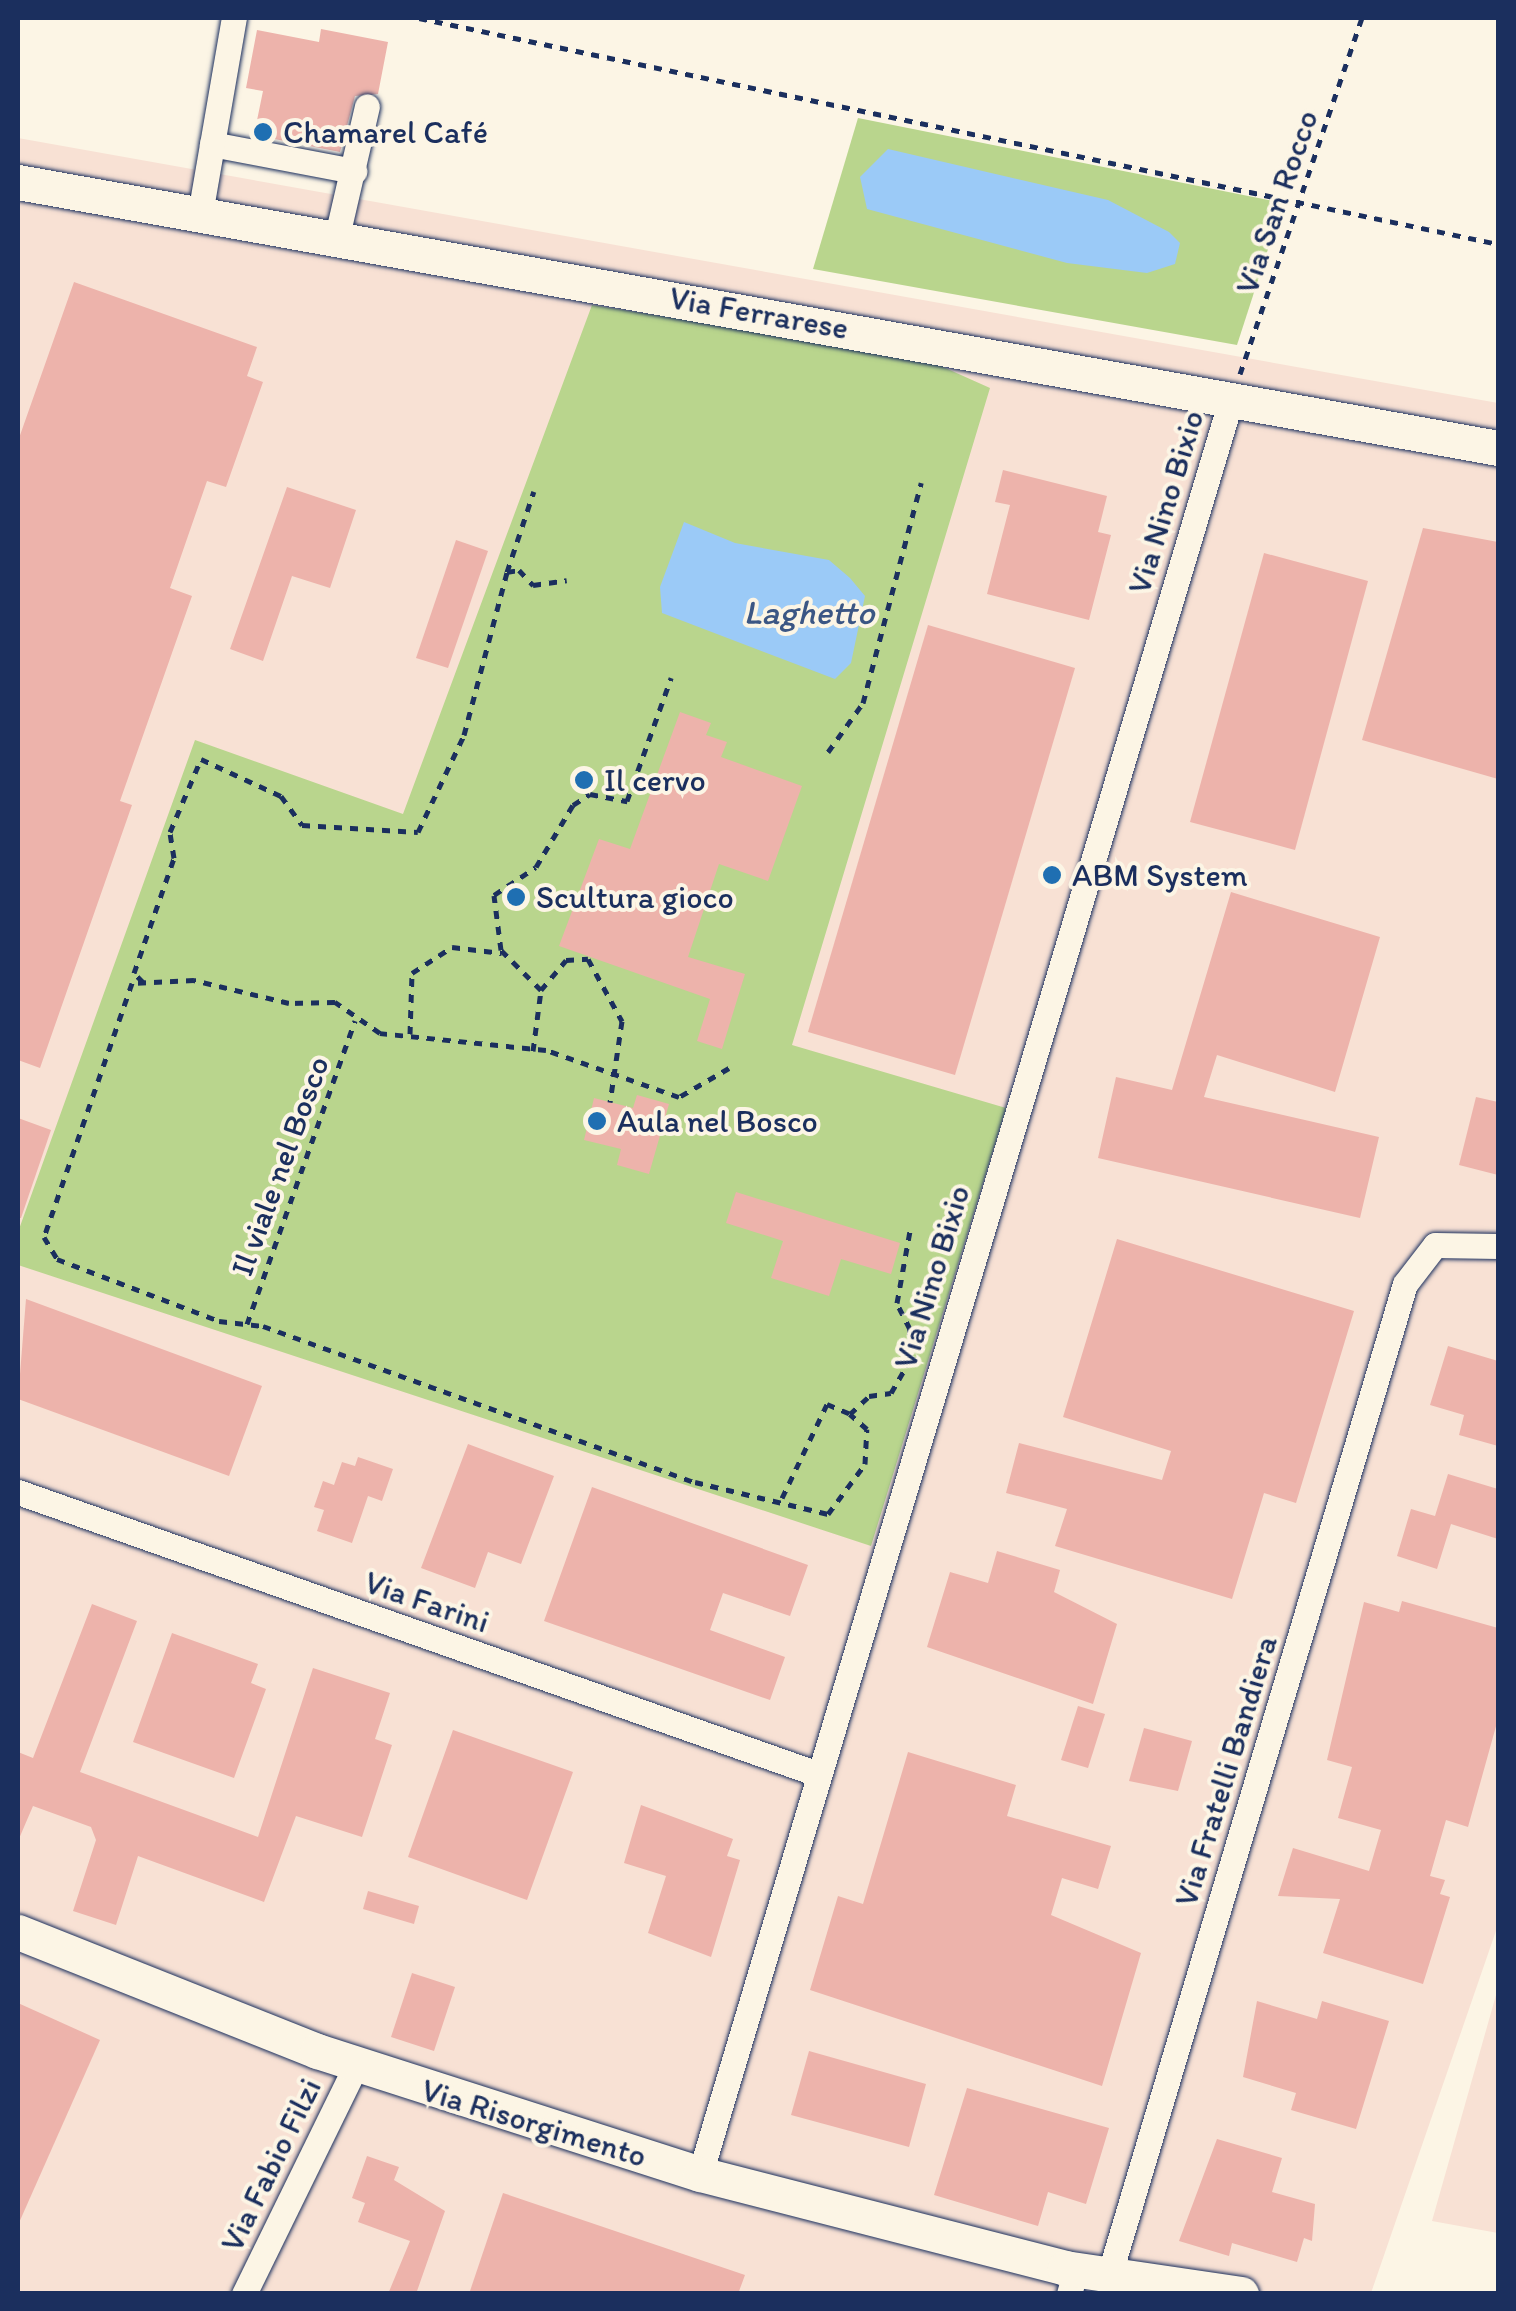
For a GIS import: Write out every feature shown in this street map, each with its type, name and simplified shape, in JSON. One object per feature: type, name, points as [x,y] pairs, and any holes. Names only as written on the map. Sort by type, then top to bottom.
[{"type":"main road","name":"Via Ferrarese","points":[[18,182],[337,236],[1498,448]]},
{"type":"main road","name":"Via Risorgimento","points":[[18,1932],[356,2065],[700,2174],[1080,2277],[1241,2294]]},
{"type":"street","points":[[200,214],[234,18]]},
{"type":"street","points":[[337,236],[367,106]]},
{"type":"street","points":[[212,144],[354,171]]},
{"type":"street","name":"Via Nino Bixio","points":[[700,2174],[815,1774],[1230,400]]},
{"type":"street","name":"Via Fratelli Bandiera","points":[[1080,2277],[1405,1284],[1436,1245],[1498,1246]]},
{"type":"street","name":"Via Farini","points":[[18,1492],[815,1774]]},
{"type":"street","name":"Via Fabio Filzi","points":[[244,2294],[356,2065]]},
{"type":"path","points":[[419,18],[1498,244]]},
{"type":"path","name":"Via San Rocco","points":[[1230,400],[1302,202],[1362,18]]},
{"type":"path","points":[[828,752],[863,703],[921,483]]},
{"type":"path","points":[[142,982],[134,973],[174,858],[170,832],[201,759],[281,796],[302,825],[418,832],[464,735],[507,572],[534,491]]},
{"type":"path","points":[[507,572],[519,570],[533,585],[567,580]]},
{"type":"path","points":[[502,953],[494,896],[536,867],[573,804],[608,796],[627,801],[671,678]]},
{"type":"path","points":[[410,1035],[412,974],[452,947],[502,953],[540,990]]},
{"type":"path","points":[[533,1051],[540,990],[566,960],[588,959],[622,1021],[618,1080],[610,1102]]},
{"type":"path","points":[[729,1068],[679,1097],[533,1051],[410,1035],[355,1021],[335,1002],[290,1003],[194,980],[132,984],[44,1237],[57,1259],[77,1268],[695,1482],[834,1509],[864,1464],[867,1429],[850,1414],[827,1404],[782,1498]]},
{"type":"path","name":"Il viale nel Bosco","points":[[247,1326],[355,1021]]},
{"type":"path","points":[[850,1414],[868,1396],[892,1393],[906,1366],[910,1329],[897,1304],[911,1226]]},
{"type":"path","points":[[1354,2294],[1408,2294]]},
{"type":"shaded area","points":[[18,138],[1498,403],[1498,1925],[1371,2293],[18,2293]]},
{"type":"shaded area","points":[[1498,1988],[1498,2233],[1432,2221]]},
{"type":"green space","points":[[858,118],[1283,203],[1237,345],[813,269]]},
{"type":"green space","points":[[592,305],[923,358],[990,388],[792,1045],[1006,1108],[871,1546],[18,1265],[18,1232],[195,740],[403,814]]},
{"type":"water","points":[[888,149],[1108,200],[1169,232],[1180,243],[1175,264],[1147,273],[1067,263],[867,209],[860,177]]},
{"type":"water","name":"Laghetto","points":[[684,522],[735,543],[829,560],[865,596],[851,663],[835,679],[662,613],[660,587]]},
{"type":"building","points":[[321,29],[388,42],[378,94],[355,96],[340,152],[254,135],[263,91],[246,88],[257,30],[319,42]]},
{"type":"building","points":[[74,282],[257,347],[247,376],[263,382],[226,487],[207,481],[170,588],[192,596],[120,801],[132,805],[40,1068],[18,1060],[18,441]]},
{"type":"building","points":[[1003,470],[1107,496],[1098,532],[1111,535],[1089,620],[987,594],[1010,505],[995,502]]},
{"type":"building","points":[[287,487],[356,510],[330,588],[292,576],[263,661],[230,649]]},
{"type":"building","points":[[1423,528],[1498,542],[1498,779],[1362,740]]},
{"type":"building","points":[[456,540],[488,551],[448,668],[416,658]]},
{"type":"building","points":[[1264,553],[1368,581],[1295,850],[1190,822]]},
{"type":"building","points":[[928,625],[1075,668],[955,1075],[808,1032]]},
{"type":"building","points":[[680,712],[711,723],[706,735],[727,742],[721,757],[802,786],[768,881],[719,864],[688,957],[745,974],[722,1049],[697,1041],[710,999],[559,946],[599,839],[630,849]]},
{"type":"building","points":[[1231,892],[1380,937],[1335,1092],[1217,1055],[1204,1097],[1379,1137],[1360,1218],[1098,1158],[1116,1077],[1172,1090]]},
{"type":"building","points":[[637,1095],[669,1104],[649,1174],[617,1165],[621,1149],[584,1140],[594,1098],[633,1108]]},
{"type":"building","points":[[1476,1097],[1498,1102],[1498,1175],[1459,1165]]},
{"type":"building","points":[[18,1118],[51,1130],[21,1218],[18,1218]]},
{"type":"building","points":[[736,1192],[900,1243],[891,1274],[841,1259],[829,1296],[771,1278],[783,1241],[726,1223]]},
{"type":"building","points":[[1117,1239],[1354,1311],[1296,1503],[1264,1493],[1232,1599],[1055,1546],[1067,1509],[1006,1493],[1019,1443],[1162,1480],[1171,1451],[1063,1417]]},
{"type":"building","points":[[26,1299],[262,1386],[229,1476],[18,1399]]},
{"type":"building","points":[[1448,1346],[1498,1361],[1498,1446],[1459,1435],[1464,1415],[1430,1405]]},
{"type":"building","points":[[468,1444],[554,1476],[521,1564],[488,1552],[475,1588],[421,1568]]},
{"type":"building","points":[[358,1457],[393,1469],[382,1501],[368,1496],[352,1543],[317,1531],[324,1510],[314,1507],[323,1481],[334,1485],[342,1462],[355,1466]]},
{"type":"building","points":[[1448,1474],[1498,1489],[1498,1539],[1451,1524],[1437,1569],[1397,1556],[1411,1509],[1435,1516]]},
{"type":"building","points":[[592,1487],[808,1565],[790,1616],[723,1593],[710,1630],[785,1657],[770,1700],[544,1621]]},
{"type":"building","points":[[997,1551],[1060,1570],[1054,1592],[1117,1624],[1093,1704],[927,1647],[950,1572],[988,1583]]},
{"type":"building","points":[[1402,1601],[1498,1628],[1498,1719],[1468,1827],[1446,1820],[1430,1876],[1445,1880],[1440,1894],[1450,1897],[1423,1984],[1323,1953],[1340,1899],[1278,1896],[1293,1848],[1369,1871],[1381,1830],[1338,1818],[1352,1767],[1327,1760],[1364,1602],[1399,1612]]},
{"type":"building","points":[[92,1604],[137,1621],[80,1772],[258,1837],[313,1668],[390,1693],[375,1739],[392,1745],[362,1837],[296,1816],[264,1902],[138,1856],[116,1925],[73,1911],[96,1840],[91,1827],[33,1806],[18,1841],[18,1752],[33,1758]]},
{"type":"building","points":[[172,1633],[258,1664],[251,1683],[266,1689],[234,1778],[133,1742]]},
{"type":"building","points":[[1078,1706],[1105,1714],[1088,1768],[1061,1760]]},
{"type":"building","points":[[1144,1728],[1192,1741],[1178,1791],[1129,1781]]},
{"type":"building","points":[[453,1730],[573,1772],[527,1900],[408,1857]]},
{"type":"building","points":[[908,1752],[1016,1785],[1007,1816],[1111,1846],[1098,1889],[1062,1878],[1051,1915],[1141,1953],[1102,2086],[810,1990],[838,1896],[863,1904]]},
{"type":"building","points":[[641,1805],[733,1839],[727,1856],[740,1860],[711,1957],[648,1933],[666,1876],[624,1863]]},
{"type":"building","points":[[368,1891],[419,1906],[414,1924],[363,1909]]},
{"type":"building","points":[[412,1973],[455,1987],[434,2051],[391,2037]]},
{"type":"building","points":[[1257,2001],[1317,2019],[1322,2001],[1389,2021],[1356,2129],[1291,2110],[1296,2093],[1243,2077]]},
{"type":"building","points":[[18,2003],[100,2040],[18,2225]]},
{"type":"building","points":[[809,2051],[926,2084],[909,2147],[791,2115]]},
{"type":"building","points":[[967,2088],[1109,2128],[1086,2204],[1048,2192],[1038,2226],[934,2195]]},
{"type":"building","points":[[1217,2139],[1282,2158],[1272,2192],[1315,2204],[1312,2241],[1304,2238],[1297,2262],[1232,2243],[1229,2256],[1179,2241]]},
{"type":"building","points":[[367,2156],[399,2167],[394,2180],[445,2211],[416,2294],[388,2294],[410,2241],[358,2222],[365,2203],[352,2198]]},
{"type":"building","points":[[503,2193],[745,2275],[738,2294],[469,2294]]},
{"type":"place","name":"Chamarel Café","points":[[263,132]]},
{"type":"place","name":"Il cervo","points":[[584,780]]},
{"type":"place","name":"ABM System","points":[[1052,875]]},
{"type":"place","name":"Scultura gioco","points":[[516,897]]},
{"type":"place","name":"Aula nel Bosco","points":[[597,1121]]}]
